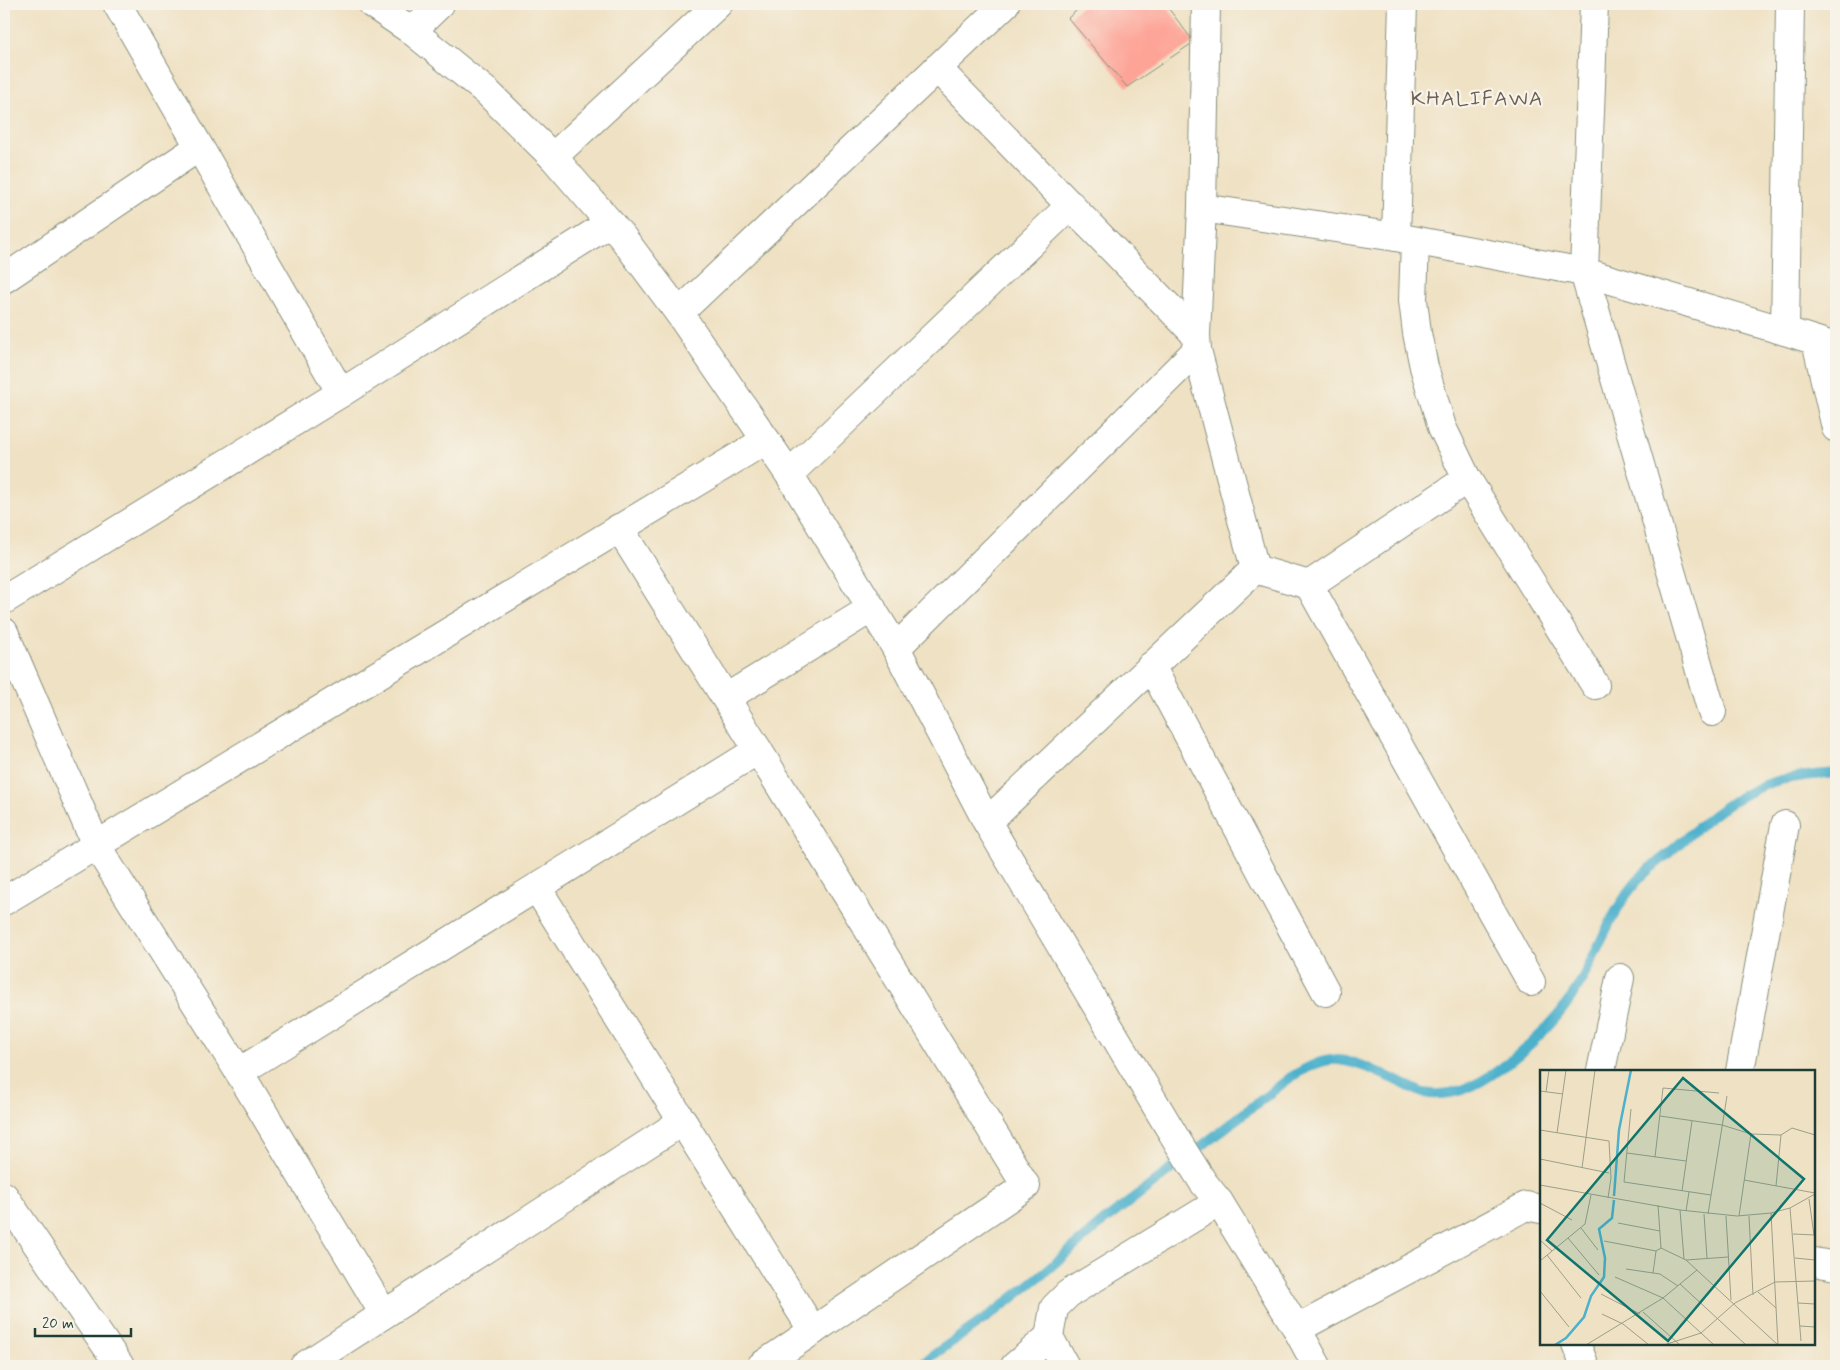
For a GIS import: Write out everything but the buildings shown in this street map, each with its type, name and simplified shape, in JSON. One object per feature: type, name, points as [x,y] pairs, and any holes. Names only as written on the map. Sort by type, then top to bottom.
[{"type":"street","points":[[117,4],[341,393]]},
{"type":"street","points":[[372,4],[412,31],[488,93],[553,157],[623,238],[679,313],[789,474],[872,608],[896,648],[987,822],[1179,1144],[1296,1328],[1317,1366]]},
{"type":"street","points":[[412,31],[440,4]]},
{"type":"street","points":[[553,157],[718,4]]},
{"type":"street","points":[[679,313],[1006,4]]},
{"type":"street","points":[[1206,4],[1197,342],[1255,569]]},
{"type":"street","points":[[1403,4],[1405,239],[1417,333],[1424,367],[1442,427],[1467,479],[1595,685]]},
{"type":"street","points":[[1594,4],[1584,272],[1712,712]]},
{"type":"street","points":[[1785,330],[1790,4]]},
{"type":"street","points":[[937,68],[1071,205],[1197,342]]},
{"type":"street","points":[[4,279],[200,147]]},
{"type":"street","points":[[789,474],[1071,205]]},
{"type":"street","points":[[1202,208],[1405,239],[1584,272],[1785,330],[1826,344],[1836,428]]},
{"type":"street","points":[[4,600],[341,393],[610,223]]},
{"type":"street","points":[[896,648],[1197,342]]},
{"type":"street","points":[[4,901],[766,440]]},
{"type":"street","points":[[1309,585],[1467,479]]},
{"type":"street","points":[[620,528],[1026,1186],[761,1366]]},
{"type":"street","points":[[1255,569],[1309,585],[1531,982]]},
{"type":"street","points":[[987,822],[1255,569]]},
{"type":"street","points":[[726,698],[872,608]]},
{"type":"street","points":[[4,632],[96,845],[239,1072],[384,1314]]},
{"type":"street","points":[[1151,666],[1326,992]]},
{"type":"street","points":[[239,1072],[758,750]]},
{"type":"street","points":[[1740,1070],[1785,825]]},
{"type":"street","points":[[537,888],[813,1331]]},
{"type":"street","points":[[1601,1070],[1620,978]]},
{"type":"street","points":[[304,1366],[683,1121]]},
{"type":"street","points":[[1065,1366],[1049,1338],[1054,1308],[1068,1294],[1211,1192]]},
{"type":"street","points":[[4,1196],[120,1366]]},
{"type":"street","points":[[1296,1328],[1526,1206],[1540,1209]]},
{"type":"street","points":[[1815,1262],[1836,1266]]},
{"type":"street","points":[[1015,1366],[1049,1338]]},
{"type":"street","points":[[1576,1345],[1585,1366]]},
{"type":"waterway","points":[[918,1366],[997,1310],[1103,1222],[1291,1077],[1305,1069],[1330,1060],[1352,1062],[1423,1093],[1434,1094],[1454,1092],[1482,1081],[1533,1042],[1570,1000],[1620,904],[1646,872],[1705,821],[1744,795],[1781,780],[1836,773]]},
{"type":"district","name":"KHALIFAWA","points":[[1477,98]]}]
